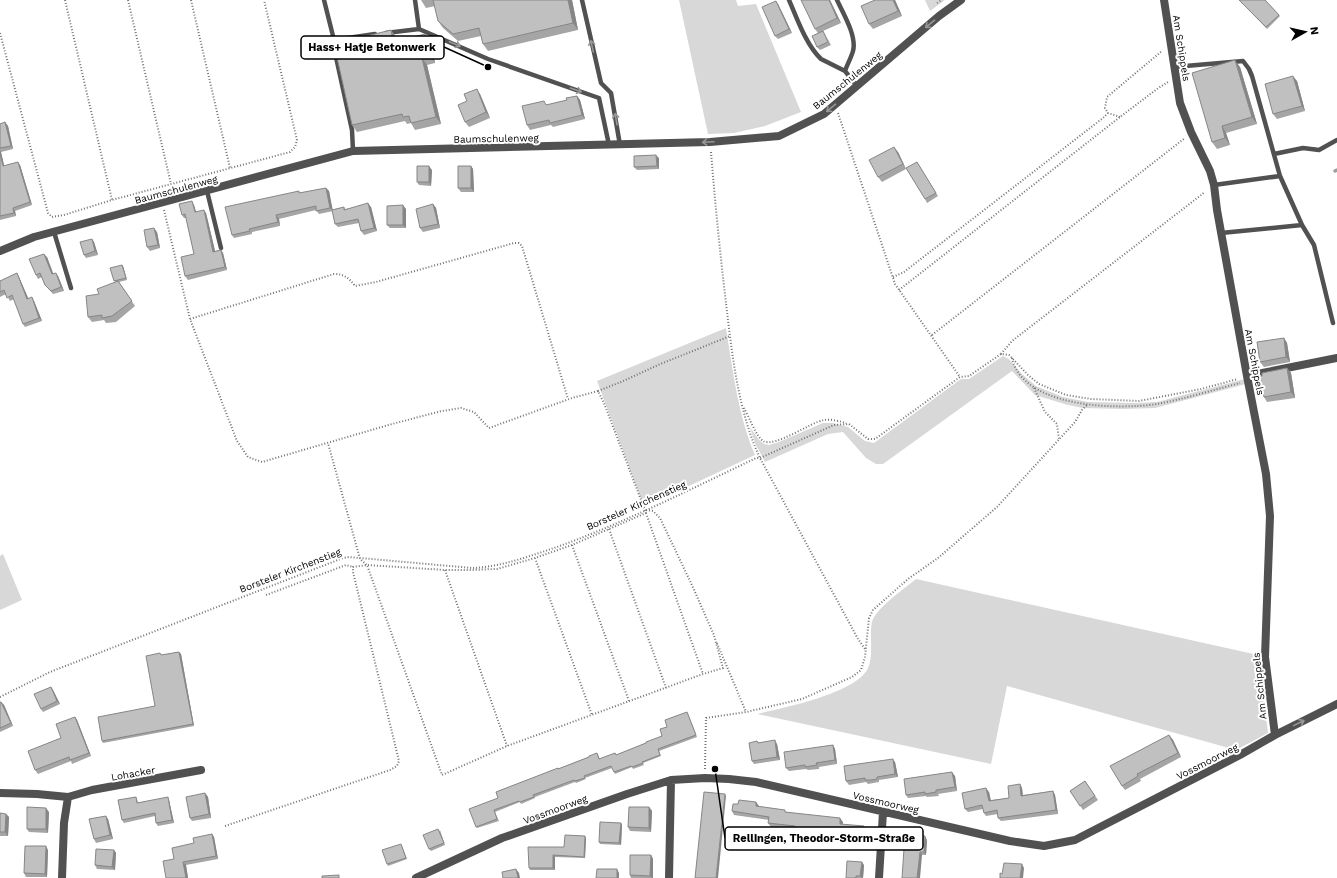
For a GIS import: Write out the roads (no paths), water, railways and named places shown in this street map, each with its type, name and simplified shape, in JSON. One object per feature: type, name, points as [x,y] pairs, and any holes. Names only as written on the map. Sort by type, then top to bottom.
[{"type":"street","name":"Baumschulenweg","points":[[0,252],[34,237],[353,151],[710,142],[779,136],[824,114],[939,16],[961,0]]},
{"type":"street","name":"Am Schippels","points":[[1164,0],[1180,103],[1191,132],[1210,171],[1214,185],[1221,233],[1266,474],[1270,516],[1265,657],[1275,735]]},
{"type":"street","points":[[1248,379],[1337,358]]},
{"type":"street","name":"Vossmoorweg","points":[[416,878],[502,838],[627,794],[671,780],[705,778],[756,782],[1010,841],[1044,846],[1075,840],[1337,704]]},
{"type":"street","name":"Lohacker","points":[[0,793],[68,797],[92,790],[201,770]]},
{"type":"street","points":[[669,878],[671,780]]},
{"type":"street","points":[[62,878],[64,823],[68,797]]},
{"type":"street","points":[[879,878],[883,812]]},
{"type":"lane","points":[[324,0],[334,40],[334,48],[352,130],[353,151]]},
{"type":"lane","points":[[415,0],[419,29]]},
{"type":"lane","points":[[582,0],[600,83],[611,94],[620,144]]},
{"type":"lane","points":[[788,0],[805,36],[818,56],[845,71],[857,86]]},
{"type":"lane","points":[[837,0],[851,31],[854,46],[845,71]]},
{"type":"lane","points":[[334,40],[419,29],[488,58],[599,98],[609,145]]},
{"type":"lane","points":[[1174,67],[1243,61],[1249,69],[1280,176],[1302,225],[1314,245],[1333,322]]},
{"type":"lane","points":[[1274,154],[1303,148],[1319,150],[1337,140]]},
{"type":"lane","points":[[1214,185],[1280,176]]},
{"type":"lane","points":[[208,191],[221,248]]},
{"type":"lane","points":[[1221,233],[1302,225]]},
{"type":"lane","points":[[54,232],[71,288]]},
{"type":"place","name":"Hass+ Hatje Betonwerk","points":[[488,67]]},
{"type":"place","name":"Rellingen, Theodor-Storm-Straße","points":[[715,769]]}]
